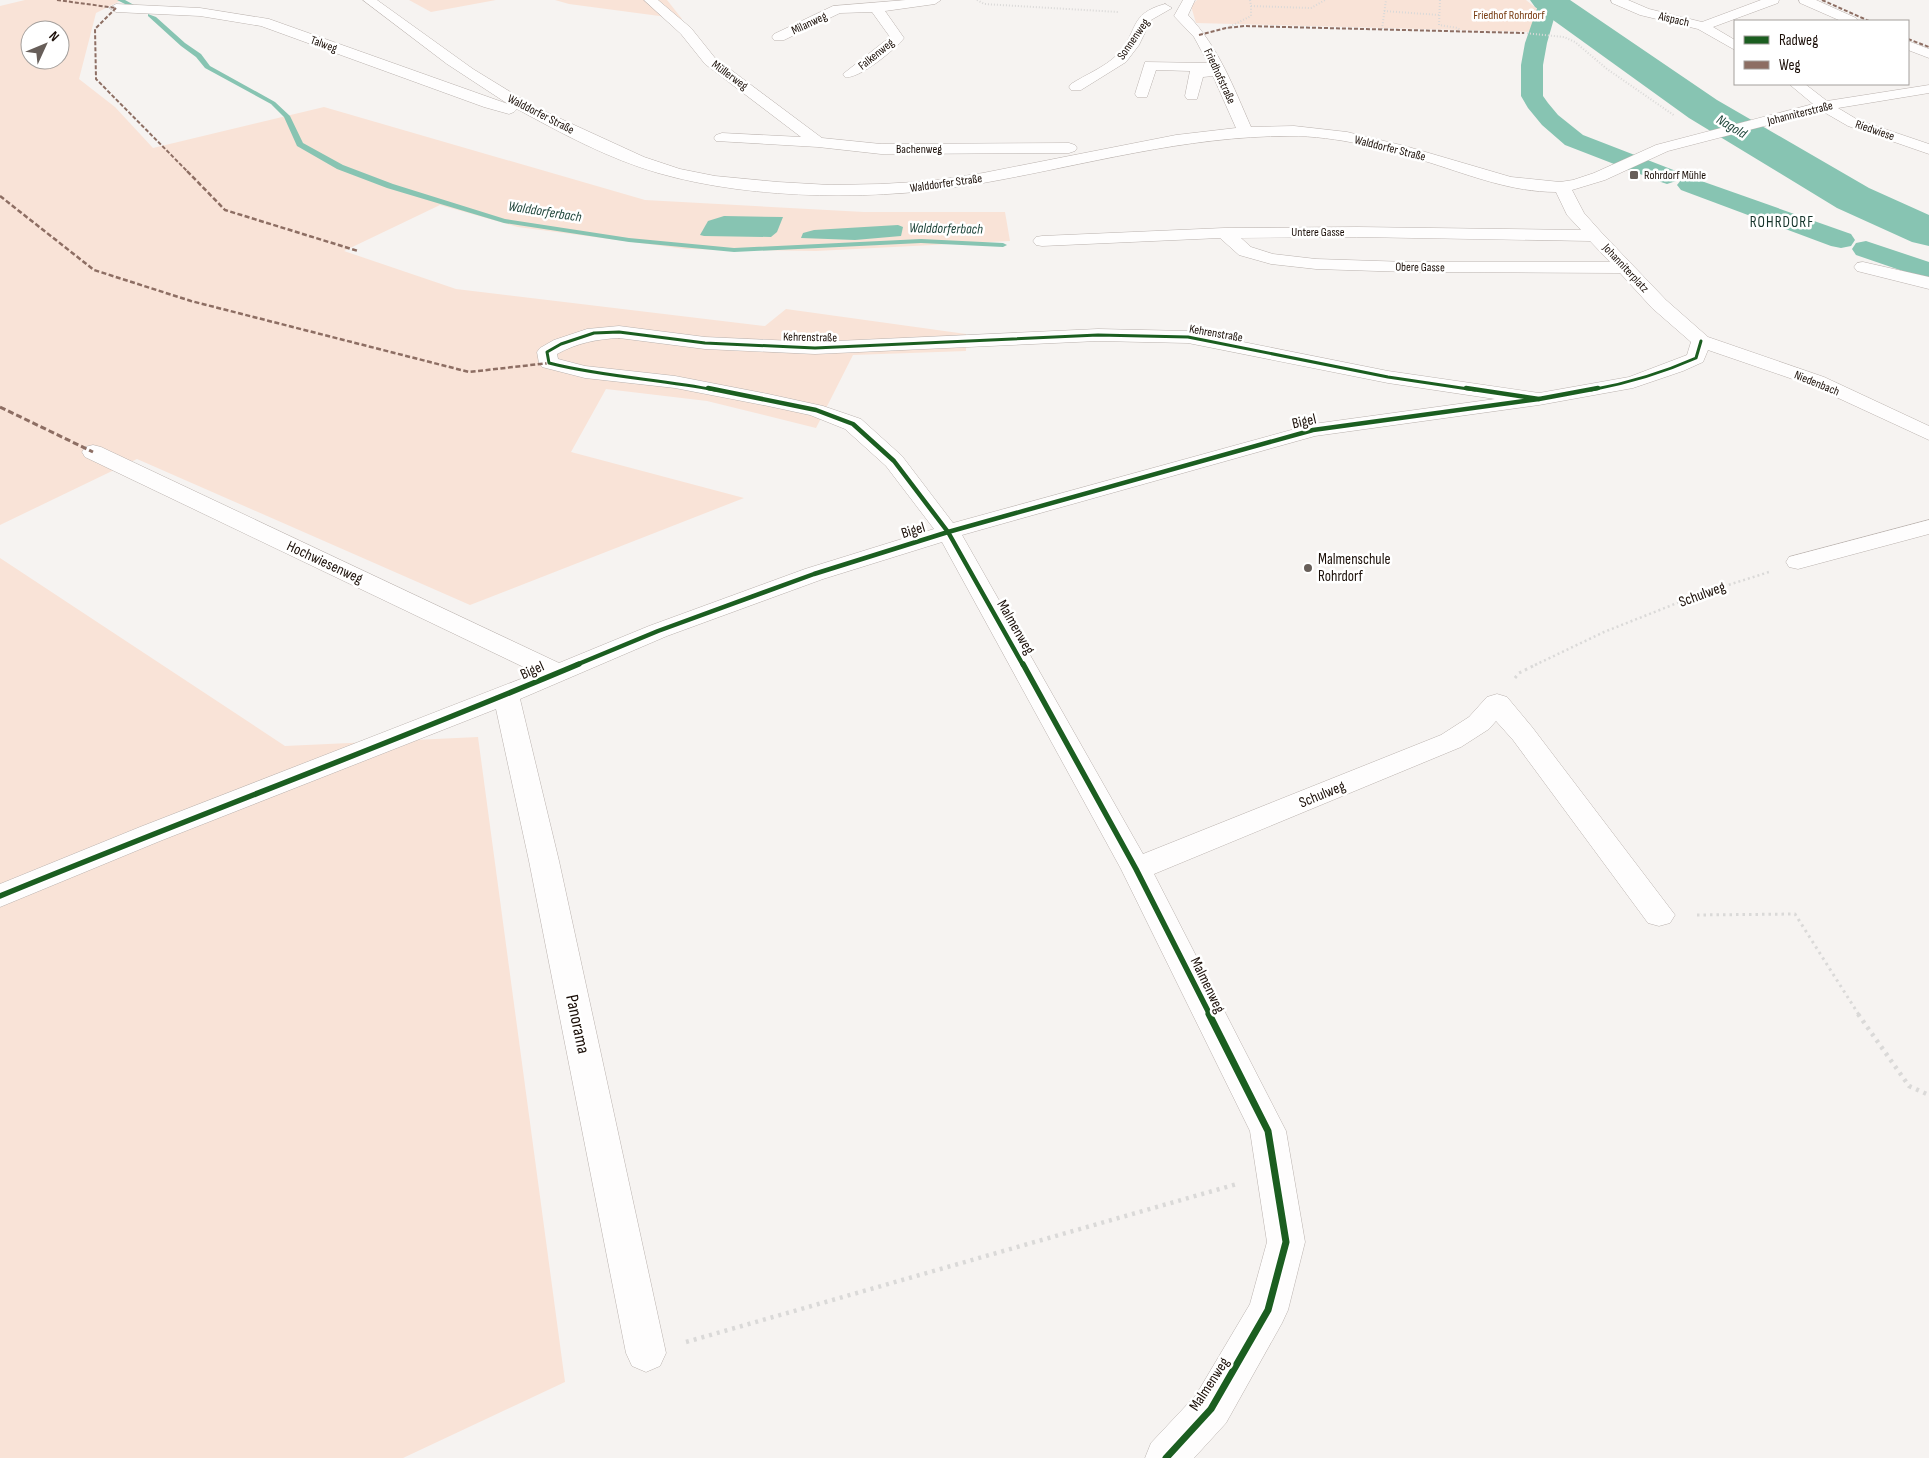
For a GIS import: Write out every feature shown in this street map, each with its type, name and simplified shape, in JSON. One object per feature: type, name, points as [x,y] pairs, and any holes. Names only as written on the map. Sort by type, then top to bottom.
[{"type":"street","name":"Walddorfer Straße","points":[[368,0],[448,58],[526,108],[616,152],[673,173],[721,183],[825,190],[919,188],[984,178],[1186,138],[1245,132],[1295,131],[1363,139],[1434,159],[1491,178],[1519,184],[1562,187]]},
{"type":"street","name":"Müllerweg","points":[[650,0],[686,31],[710,61],[818,142]]},
{"type":"street","points":[[838,5],[876,8],[935,0]]},
{"type":"street","points":[[1180,16],[1189,0]]},
{"type":"street","name":"Aispach","points":[[1617,0],[1645,12],[1703,26],[1734,45]]},
{"type":"street","points":[[1703,26],[1773,0]]},
{"type":"street","points":[[1805,0],[1849,20]]},
{"type":"street","name":"Milanweg","points":[[779,37],[838,5]]},
{"type":"street","name":"Sonnenweg","points":[[1076,86],[1121,59],[1132,44],[1151,7],[1164,8]]},
{"type":"street","name":"Talweg","points":[[116,8],[200,12],[264,22],[489,104],[508,110],[526,108]]},
{"type":"street","name":"Falkenweg","points":[[850,74],[897,38],[892,28],[876,8]]},
{"type":"street","name":"Friedhofstraße","points":[[1164,8],[1180,16],[1199,35],[1218,69],[1245,132]]},
{"type":"street","points":[[1142,94],[1150,65],[1218,69]]},
{"type":"street","points":[[1192,96],[1196,73],[1218,69]]},
{"type":"street","name":"Riedwiese","points":[[1797,85],[1824,106],[1853,123],[1929,149]]},
{"type":"street","name":"Johanniterstraße","points":[[1562,187],[1592,180],[1640,156],[1769,120],[1824,106],[1929,89]]},
{"type":"street","name":"Bachenweg","points":[[722,138],[818,142],[881,149],[1070,148],[1115,152]]},
{"type":"street","name":"Johanniterplatz","points":[[1562,187],[1576,215],[1594,236],[1659,304],[1701,341]]},
{"type":"street","name":"Untere Gasse","points":[[1042,241],[1224,233],[1357,232],[1594,236]]},
{"type":"street","name":"Obere Gasse","points":[[1224,233],[1246,251],[1271,259],[1316,264],[1408,267],[1625,268]]},
{"type":"street","points":[[1863,267],[1929,283]]},
{"type":"street","name":"Kehrenstraße","points":[[948,532],[894,461],[854,424],[816,410],[675,382],[585,372],[549,363],[547,352],[561,344],[594,333],[618,332],[705,342],[815,348],[1098,335],[1188,337],[1388,377],[1538,399]]},
{"type":"street","name":"Bigel","points":[[0,896],[150,834],[506,695],[658,631],[814,574],[948,532],[1313,430],[1538,399],[1632,382],[1676,368],[1696,358],[1701,341]]},
{"type":"street","name":"Niedenbach","points":[[1701,341],[1817,381],[1929,434]]},
{"type":"street","name":"Hochwiesenweg","points":[[93,452],[558,672]]},
{"type":"street","points":[[1798,562],[1929,527]]},
{"type":"street","name":"Malmenweg","points":[[948,532],[1136,869],[1268,1131],[1286,1242],[1268,1310],[1211,1409],[1166,1458]]},
{"type":"street","name":"Panorama","points":[[506,695],[544,861],[646,1353]]},
{"type":"street","points":[[1497,703],[1504,716],[1525,735],[1551,774],[1659,915]]},
{"type":"street","name":"Schulweg","points":[[1136,869],[1451,741],[1479,723],[1497,703]]},
{"type":"path","points":[[977,0],[984,4],[1151,7]]},
{"type":"path","points":[[1226,28],[1251,16],[1250,0]]},
{"type":"path","points":[[1251,6],[1311,8],[1325,0]]},
{"type":"path","points":[[1382,29],[1386,0]]},
{"type":"path","points":[[1440,0],[1439,26],[1458,28],[1460,31]]},
{"type":"path","points":[[1384,12],[1440,15]]},
{"type":"path","points":[[1524,33],[1564,37],[1575,42],[1607,69],[1710,136]]},
{"type":"path","points":[[1659,915],[1796,914],[1856,1011],[1909,1086],[1929,1095]]},
{"type":"path","points":[[646,1353],[1276,1173]]},
{"type":"green space","points":[[25,0],[122,0],[96,13],[79,79],[115,107],[153,148],[324,107],[645,200],[864,212],[1005,212],[1010,241],[816,251],[686,249],[518,227],[440,205],[344,251],[456,289],[765,326],[786,309],[966,334],[966,351],[853,355],[816,428],[707,401],[606,389],[571,452],[744,498],[470,605],[137,459],[0,525],[0,6]]},
{"type":"green space","points":[[409,0],[496,0],[431,12]]},
{"type":"green space","points":[[555,0],[667,0],[682,19],[569,4]]},
{"type":"green space","name":"Friedhof Rohrdorf","points":[[1197,0],[1526,0],[1541,12],[1533,32],[1196,23],[1191,6]]},
{"type":"green space","points":[[0,558],[285,746],[478,737],[565,1382],[403,1458],[0,1458]]},
{"type":"shaded area","points":[[724,216],[783,217],[777,232],[771,237],[700,235],[708,221]]},
{"type":"shaded area","points":[[898,225],[903,227],[901,236],[855,240],[801,238],[803,233],[814,230]]},
{"type":"waterway","name":"Walddorferbach","points":[[120,0],[131,5]]},
{"type":"waterway","name":"Nagold","points":[[1547,0],[1703,109],[1853,198],[1929,232]]},
{"type":"waterway","points":[[1549,1],[1536,43],[1532,65],[1532,96],[1540,108],[1550,120],[1574,140],[1667,176]]},
{"type":"waterway","name":"Walddorferbach","points":[[150,15],[183,44],[199,55],[207,67],[273,103],[287,116],[300,144],[340,167],[390,186],[504,221],[629,240],[734,250],[921,241],[1003,245]]},
{"type":"waterway","points":[[1690,185],[1841,240]]},
{"type":"waterway","points":[[1866,249],[1929,272]]},
{"type":"marked path","points":[[57,0],[116,8]]},
{"type":"marked path","points":[[1822,0],[1867,20]]},
{"type":"marked path","points":[[116,8],[95,29],[96,79],[225,210],[358,251]]},
{"type":"marked path","points":[[1199,35],[1226,28],[1245,26],[1524,33]]},
{"type":"marked path","points":[[1909,39],[1929,47]]},
{"type":"marked path","points":[[0,196],[94,270],[191,301],[469,372],[549,363]]},
{"type":"marked path","points":[[0,407],[93,452]]},
{"type":"cycle path","points":[[1166,1458],[1211,1409],[1268,1310],[1286,1242],[1268,1131],[1136,869],[1008,638],[948,532],[894,461],[853,424],[816,410],[768,400],[675,382],[585,372],[549,363],[547,352],[561,344],[594,333],[619,332],[705,343],[815,348],[1098,335],[1188,337],[1388,377],[1539,399]]},
{"type":"cycle path","points":[[0,896],[150,834],[506,695],[658,631],[814,574],[948,532],[1313,430],[1539,399],[1633,382],[1696,358],[1701,341]]},
{"type":"place","name":"Rohrdorf Mühle","points":[[1634,175]]},
{"type":"place","name":"Malmenschule Rohrdorf","points":[[1308,568]]},
{"type":"district","name":"ROHRDORF","points":[[1782,222]]}]
